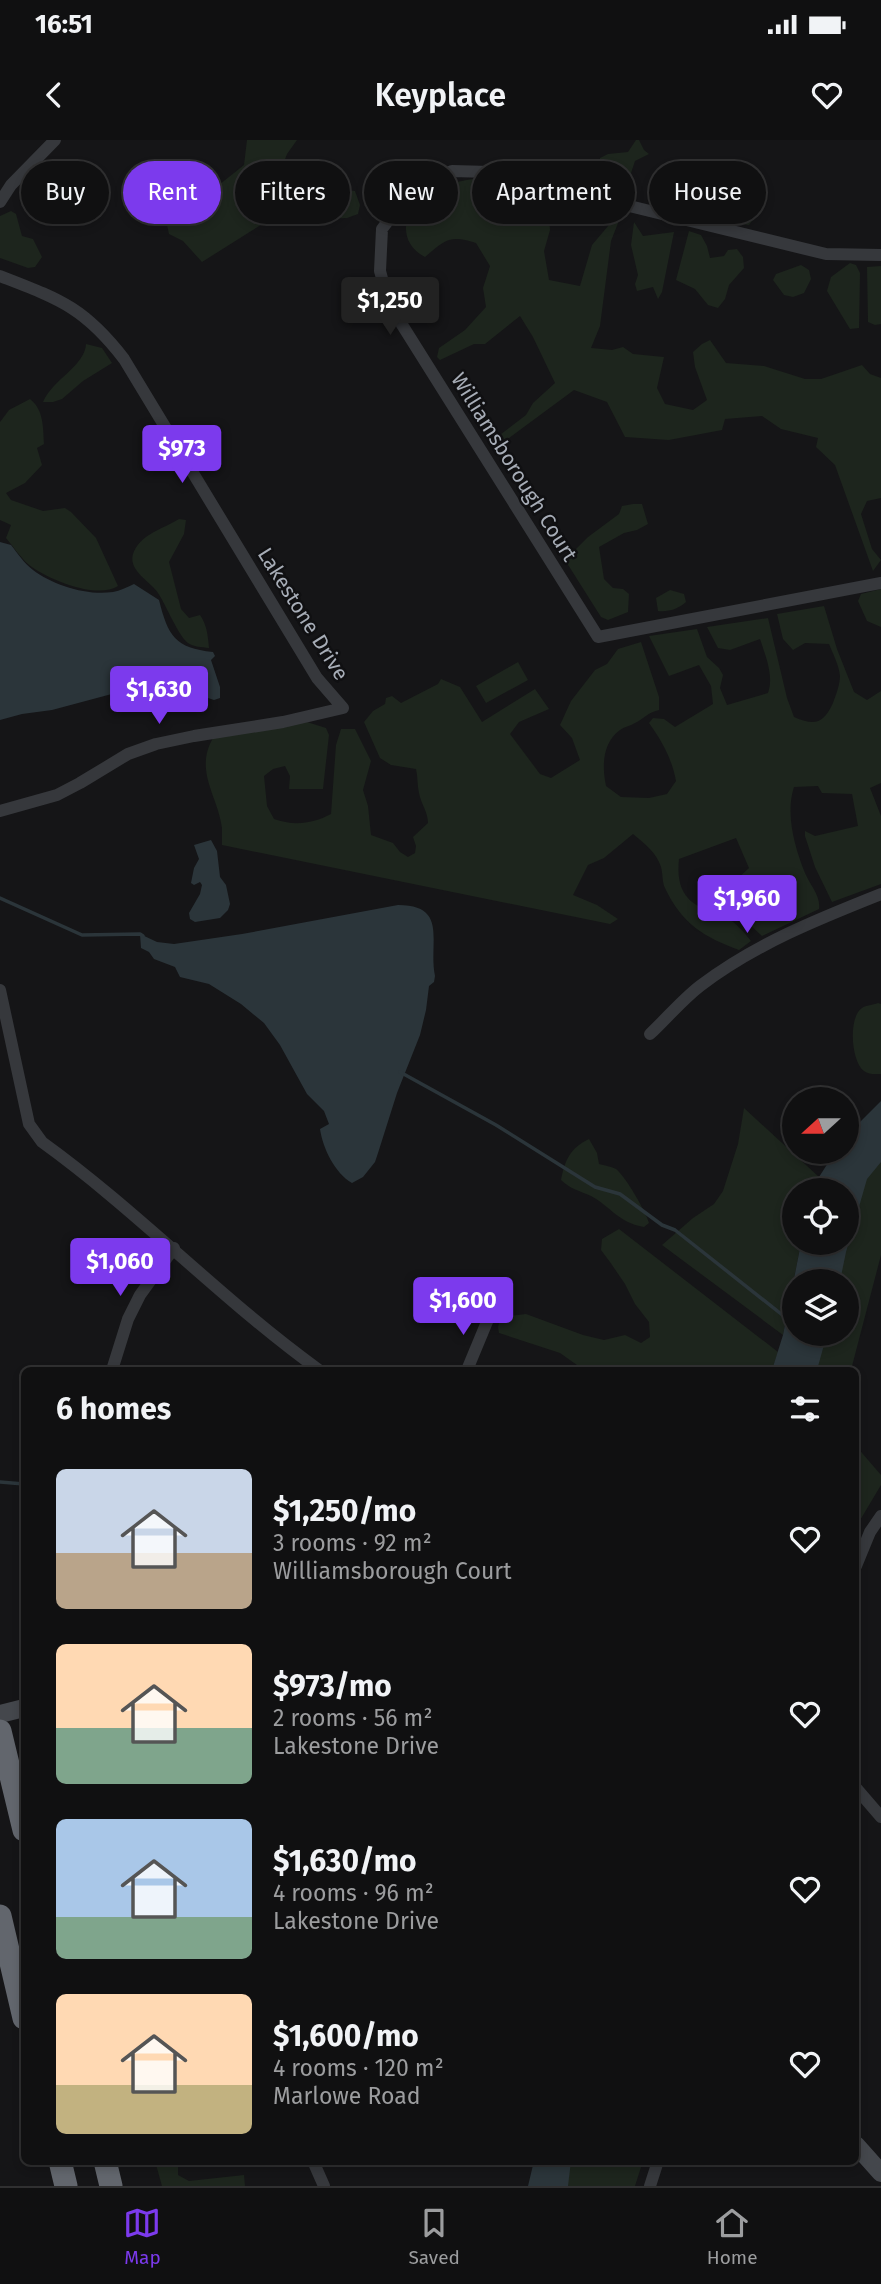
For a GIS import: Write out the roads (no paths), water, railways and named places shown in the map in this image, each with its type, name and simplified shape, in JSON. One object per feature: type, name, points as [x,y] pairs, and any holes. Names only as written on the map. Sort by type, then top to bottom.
[{"type":"highway","points":[[0,1731],[21,1818]]},
{"type":"highway","points":[[0,1916],[21,2005]]},
{"type":"highway","points":[[61,2165],[66,2186]]},
{"type":"highway","points":[[106,2165],[111,2186]]},
{"type":"street","points":[[0,202],[11,185],[55,140]]},
{"type":"street","name":"Williamsborough Court","points":[[881,255],[826,254],[494,173],[452,171],[412,189],[382,229],[380,271],[389,304],[598,638],[881,583]]},
{"type":"street","name":"Lakestone Drive","points":[[0,276],[64,302],[82,313],[112,343],[131,370],[317,678],[343,708],[283,722],[156,744],[128,754],[57,795],[0,811]]},
{"type":"street","points":[[650,1034],[699,987],[772,940],[816,919],[881,894]]},
{"type":"street","points":[[0,990],[29,1124],[34,1134],[315,1367]]},
{"type":"street","points":[[113,1367],[128,1319],[140,1295],[174,1248]]},
{"type":"street","points":[[468,1367],[489,1317]]},
{"type":"street","points":[[859,1559],[870,1532],[881,1516]]},
{"type":"street","points":[[0,1714],[21,1709]]},
{"type":"street","points":[[859,1791],[881,1817]]},
{"type":"street","points":[[859,2148],[881,2173]]},
{"type":"street","points":[[315,2165],[324,2186]]},
{"type":"street","points":[[650,2186],[657,2165]]},
{"type":"waterway","points":[[0,898],[82,935],[143,936]]},
{"type":"waterway","points":[[400,1072],[496,1125],[595,1187],[620,1194],[662,1225],[675,1230],[782,1315]]},
{"type":"waterway","points":[[0,1482],[21,1484]]}]
